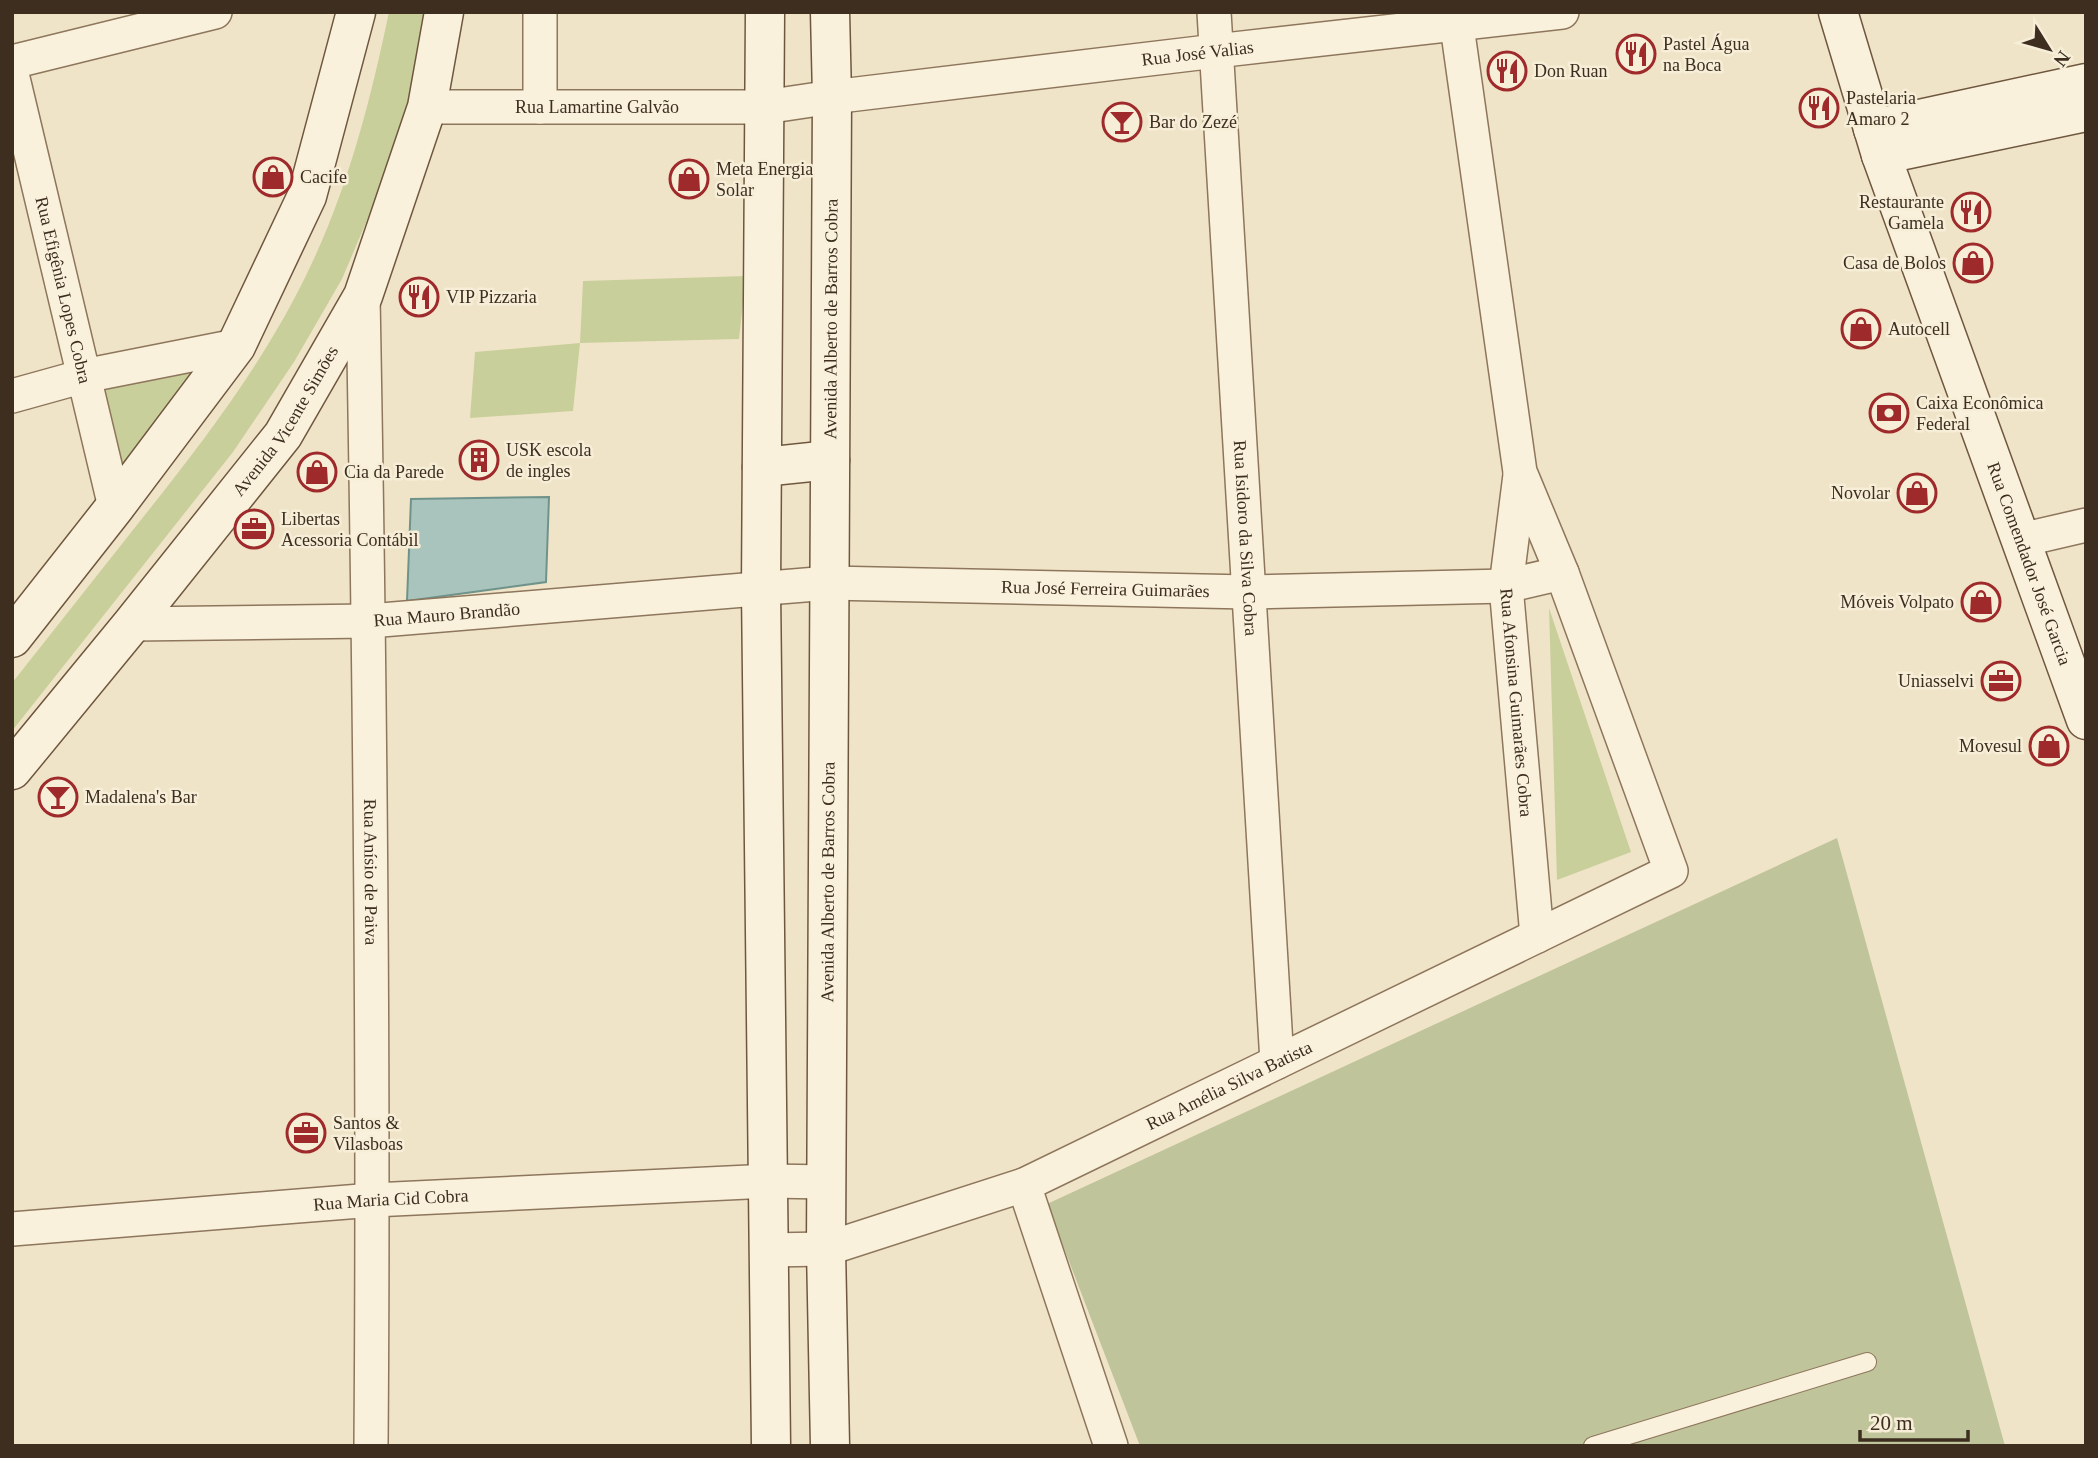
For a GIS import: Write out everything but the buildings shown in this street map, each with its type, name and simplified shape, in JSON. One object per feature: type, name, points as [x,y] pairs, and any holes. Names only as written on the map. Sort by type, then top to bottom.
[{"type":"street","points":[[12,62],[215,12]]},
{"type":"street","points":[[12,638],[236,346],[307,196],[356,12]]},
{"type":"street","name":"Avenida Vicente Simões","points":[[12,770],[283,435],[363,296],[426,107],[444,12]]},
{"type":"street","points":[[540,12],[540,107]]},
{"type":"street","points":[[765,12],[761,589],[772,1446]]},
{"type":"street","name":"Avenida Alberto de Barros Cobra","points":[[830,12],[832,97],[825,1248],[830,1446]]},
{"type":"street","name":"Rua Isidoro da Silva Cobra","points":[[1214,12],[1277,1062]]},
{"type":"street","name":"Rua José Valias","points":[[832,97],[1216,51],[1455,18],[1562,12]]},
{"type":"street","name":"Rua Comendador José Garcia","points":[[1838,12],[1877,142],[2086,720]]},
{"type":"street","name":"Rua Afonsina Guimarães Cobra","points":[[1455,18],[1520,472],[1562,573],[1671,871]]},
{"type":"street","name":"Rua Efigênia Lopes Cobra","points":[[12,74],[115,507]]},
{"type":"street","points":[[1877,142],[2086,83]]},
{"type":"street","points":[[765,107],[832,97]]},
{"type":"street","name":"Rua Lamartine Galvão","points":[[426,107],[765,107]]},
{"type":"street","points":[[1877,142],[2086,112]]},
{"type":"street","name":"Rua Anísio de Paiva","points":[[363,296],[369,621],[372,1446]]},
{"type":"street","points":[[12,396],[84,376],[236,346]]},
{"type":"street","points":[[762,467],[830,460]]},
{"type":"street","name":"Rua Afonsina Guimarães Cobra","points":[[1520,472],[1506,586],[1537,936]]},
{"type":"street","points":[[2021,540],[2086,526]]},
{"type":"street","name":"Rua José Ferreira Guimarães","points":[[830,583],[1248,592],[1506,586],[1562,573]]},
{"type":"street","points":[[761,589],[830,583]]},
{"type":"street","name":"Rua Mauro Brandão","points":[[132,624],[369,621],[761,589]]},
{"type":"street","name":"Rua Amélia Silva Batista","points":[[768,1250],[825,1248],[1024,1185],[1671,871]]},
{"type":"street","points":[[770,1181],[826,1182]]},
{"type":"street","name":"Rua Maria Cid Cobra","points":[[12,1228],[373,1200],[770,1181]]},
{"type":"street","points":[[1024,1185],[1111,1446]]},
{"type":"lane","points":[[1593,1446],[1867,1362]]},
{"type":"green space","points":[[389,12],[428,12],[409,99],[376,199],[342,279],[294,362],[233,452],[12,731],[12,683],[213,427],[256,364],[294,299],[325,235],[348,172],[375,77]]},
{"type":"green space","points":[[746,276],[739,339],[580,343],[583,281]]},
{"type":"green space","points":[[580,343],[573,411],[470,418],[475,352]]},
{"type":"green space","points":[[199,364],[118,471],[91,380]]},
{"type":"green space","points":[[1549,608],[1631,852],[1557,880]]},
{"type":"green space","points":[[1837,838],[2005,1446],[1140,1446],[1047,1204]]},
{"type":"water","points":[[549,497],[546,582],[407,601],[411,499]]},
{"type":"place","name":"Pastel Água na Boca","points":[[1636,54]]},
{"type":"place","name":"Don Ruan","points":[[1507,71]]},
{"type":"place","name":"Pastelaria Amaro 2","points":[[1819,108]]},
{"type":"place","name":"Bar do Zezé","points":[[1122,122]]},
{"type":"place","name":"Cacife","points":[[273,177]]},
{"type":"place","name":"Meta Energia Solar","points":[[689,179]]},
{"type":"place","name":"Restaurante Gamela","points":[[1971,212]]},
{"type":"place","name":"Casa de Bolos","points":[[1973,263]]},
{"type":"place","name":"VIP Pizzaria","points":[[419,297]]},
{"type":"place","name":"Autocell","points":[[1861,329]]},
{"type":"place","name":"Caixa Econômica Federal","points":[[1889,413]]},
{"type":"place","name":"USK escola de ingles","points":[[479,460]]},
{"type":"place","name":"Cia da Parede","points":[[317,472]]},
{"type":"place","name":"Novolar","points":[[1917,493]]},
{"type":"place","name":"Libertas Acessoria Contábil","points":[[254,529]]},
{"type":"place","name":"Móveis Volpato","points":[[1981,602]]},
{"type":"place","name":"Uniasselvi","points":[[2001,681]]},
{"type":"place","name":"Movesul","points":[[2049,746]]},
{"type":"place","name":"Madalena's Bar","points":[[58,797]]},
{"type":"place","name":"Santos & Vilasboas","points":[[306,1133]]}]
